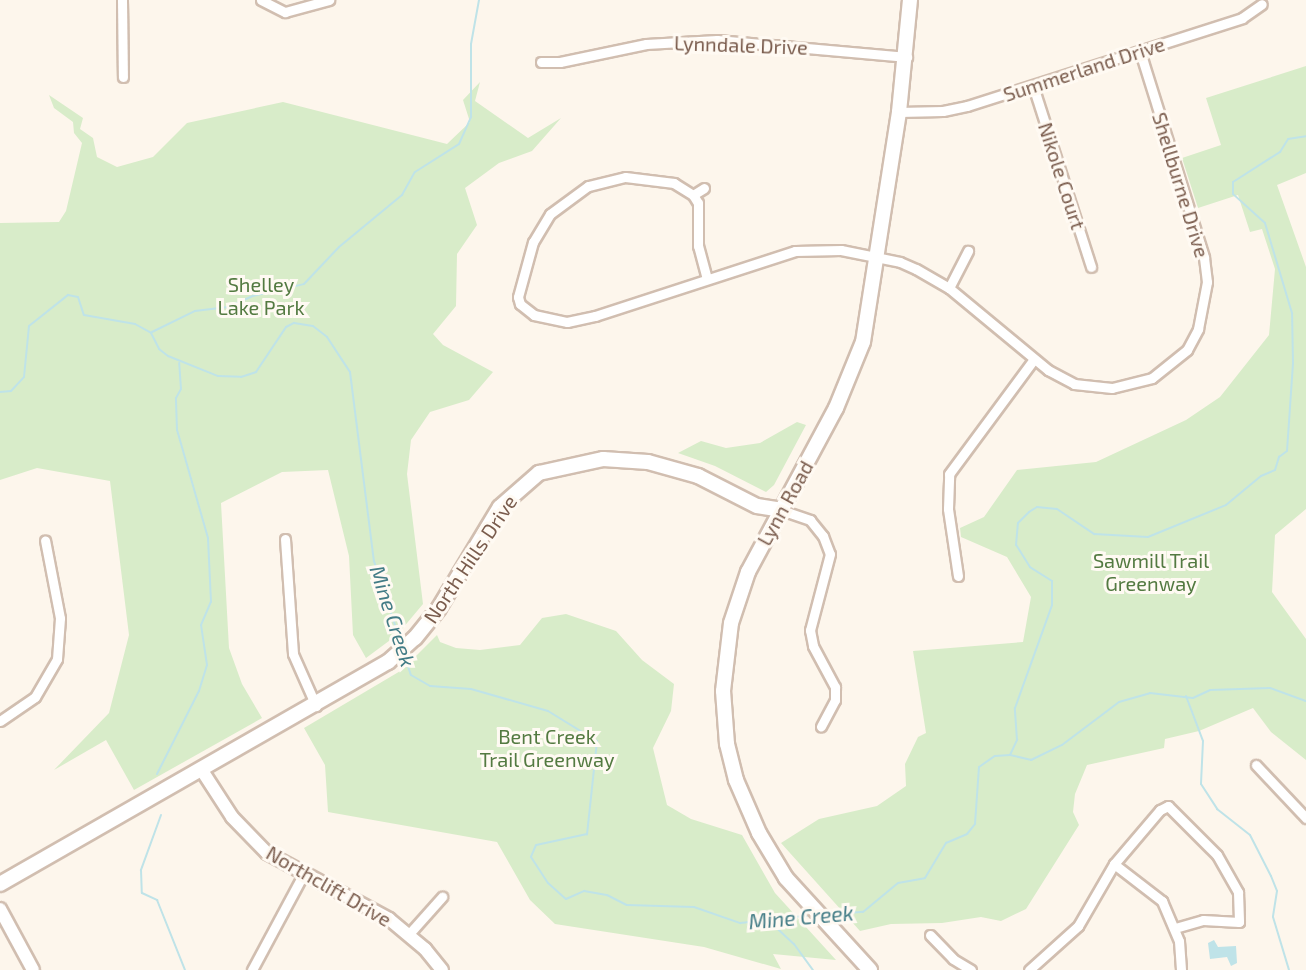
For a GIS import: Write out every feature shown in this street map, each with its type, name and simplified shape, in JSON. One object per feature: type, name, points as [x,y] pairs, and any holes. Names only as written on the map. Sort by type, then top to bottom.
[{"type":"main road","name":"Lynn Road","points":[[870,970],[786,878],[759,833],[736,780],[727,744],[723,691],[726,652],[740,594],[781,510],[836,408],[863,342],[907,57],[910,0]]},
{"type":"main road","name":"North Hills Drive","points":[[0,884],[316,706],[404,650],[439,608],[500,507],[520,486],[545,471],[603,459],[648,462],[698,476],[757,506],[781,510]]},
{"type":"street","points":[[122,0],[123,77]]},
{"type":"street","points":[[261,0],[285,12],[329,0]]},
{"type":"street","name":"Summerland Drive","points":[[899,112],[943,111],[1033,86],[1242,18],[1262,4]]},
{"type":"street","name":"Lynndale Drive","points":[[541,62],[560,62],[646,44],[717,40],[907,57]]},
{"type":"street","name":"Shellburne Drive","points":[[693,195],[674,183],[635,177],[599,182],[578,191],[541,226],[519,290],[516,306],[539,317],[567,322],[811,249],[841,250],[900,262],[949,288],[1048,370],[1087,387],[1133,385],[1168,368],[1187,350],[1198,329],[1206,303],[1204,257],[1140,52]]},
{"type":"street","name":"Nikole Court","points":[[1033,86],[1091,267]]},
{"type":"street","points":[[704,188],[693,195],[698,203],[698,246],[707,279]]},
{"type":"street","points":[[949,288],[968,251]]},
{"type":"street","points":[[958,576],[948,509],[949,474],[1034,359]]},
{"type":"street","points":[[781,510],[810,520],[823,536],[830,554],[810,630],[813,646],[834,687],[835,700],[821,726]]},
{"type":"street","points":[[285,539],[293,654],[316,706]]},
{"type":"street","points":[[0,721],[35,697],[57,659],[61,638],[60,618],[45,540]]},
{"type":"street","points":[[1256,765],[1306,818]]},
{"type":"street","name":"Northclift Drive","points":[[201,769],[218,798],[267,853],[303,874],[359,901],[408,934],[442,970]]},
{"type":"street","points":[[1033,969],[1078,927],[1114,864],[1160,810],[1168,807],[1217,855],[1238,892],[1239,922],[1203,920],[1175,928]]},
{"type":"street","points":[[1114,864],[1162,902],[1175,928],[1181,970]]},
{"type":"street","points":[[252,970],[303,874]]},
{"type":"street","points":[[408,934],[442,897]]},
{"type":"street","points":[[0,909],[33,970]]},
{"type":"street","points":[[930,935],[953,959],[971,970]]},
{"type":"green space","name":"Sawmill Trail Greenway","points":[[1306,66],[1306,173],[1277,185],[1306,267],[1306,509],[1275,535],[1272,592],[1306,639],[1306,760],[1271,732],[1253,708],[1199,731],[1165,739],[1164,748],[1087,765],[1075,794],[1073,812],[1079,825],[1026,909],[1001,921],[981,917],[942,923],[891,924],[860,931],[781,843],[819,819],[877,806],[906,786],[905,764],[918,737],[926,733],[913,651],[1023,642],[1031,597],[1007,557],[961,537],[960,528],[984,517],[1017,470],[1096,462],[1186,420],[1220,397],[1269,335],[1275,269],[1262,229],[1250,232],[1238,195],[1198,208],[1182,158],[1221,145],[1206,98]]},
{"type":"green space","name":"Shelley Lake Park","points":[[480,82],[475,101],[528,138],[561,118],[532,151],[499,163],[465,188],[477,225],[457,254],[456,306],[433,334],[443,345],[493,372],[469,400],[430,412],[411,440],[407,474],[423,604],[397,635],[366,658],[353,635],[349,556],[328,470],[282,472],[221,503],[229,648],[242,684],[262,718],[134,790],[106,740],[54,770],[109,713],[129,635],[110,481],[37,468],[0,480],[0,223],[59,222],[66,211],[82,143],[74,133],[73,122],[54,108],[49,95],[83,118],[80,129],[93,138],[97,157],[117,167],[153,157],[187,123],[283,102],[447,144],[470,122],[463,100]]},
{"type":"green space","points":[[797,422],[806,425],[774,485],[766,492],[715,466],[678,453],[701,441],[726,448],[760,443]]},
{"type":"green space","name":"Bent Creek Trail Greenway","points":[[566,614],[616,631],[642,660],[674,684],[671,711],[653,748],[667,805],[691,819],[742,835],[775,893],[836,960],[773,954],[781,969],[704,947],[555,924],[530,900],[497,842],[328,812],[325,765],[304,728],[402,670],[437,635],[440,642],[456,648],[480,650],[520,645],[542,618]]},
{"type":"water","points":[[1214,940],[1218,947],[1236,946],[1237,963],[1231,966],[1227,957],[1210,959],[1208,943]]},
{"type":"waterway","points":[[152,332],[195,311],[228,307],[253,296],[304,284],[339,247],[402,195],[415,172],[459,144],[471,117],[471,44],[479,0]]},
{"type":"waterway","name":"Mine Creek","points":[[825,915],[863,912],[898,883],[925,878],[946,843],[967,834],[975,824],[979,767],[995,756],[1010,755],[1017,740],[1015,708],[1052,605],[1052,581],[1030,567],[1016,545],[1018,523],[1037,507],[1057,509],[1094,534],[1148,537],[1226,505],[1261,476],[1275,470],[1279,457],[1287,451],[1293,363],[1292,313],[1265,223],[1233,194],[1233,182],[1280,152],[1288,139],[1306,136]]},
{"type":"waterway","name":"Mine Creek","points":[[0,392],[11,391],[24,377],[29,326],[68,295],[78,297],[84,315],[135,324],[151,333],[159,349],[168,356],[218,376],[241,377],[256,372],[286,327],[294,323],[313,326],[327,337],[350,372],[374,561],[401,643]]},
{"type":"waterway","points":[[157,774],[199,691],[207,665],[201,625],[211,602],[208,538],[177,430],[176,398],[181,389],[179,363]]},
{"type":"waterway","name":"Mine Creek","points":[[404,654],[411,675],[430,686],[471,689],[548,711],[597,741],[587,834],[536,845],[531,857],[548,883],[566,899],[584,891],[607,895],[627,905],[694,907],[740,923],[814,915]]},
{"type":"waterway","points":[[1010,755],[1031,760],[1062,745],[1119,702],[1150,693],[1193,698],[1210,690],[1270,688],[1306,701]]},
{"type":"waterway","points":[[1186,696],[1203,741],[1201,784],[1217,809],[1250,835],[1271,876],[1277,891],[1273,917],[1289,970]]},
{"type":"waterway","points":[[161,815],[141,870],[142,893],[157,900],[185,970]]},
{"type":"waterway","points":[[767,919],[794,944],[813,970]]}]
